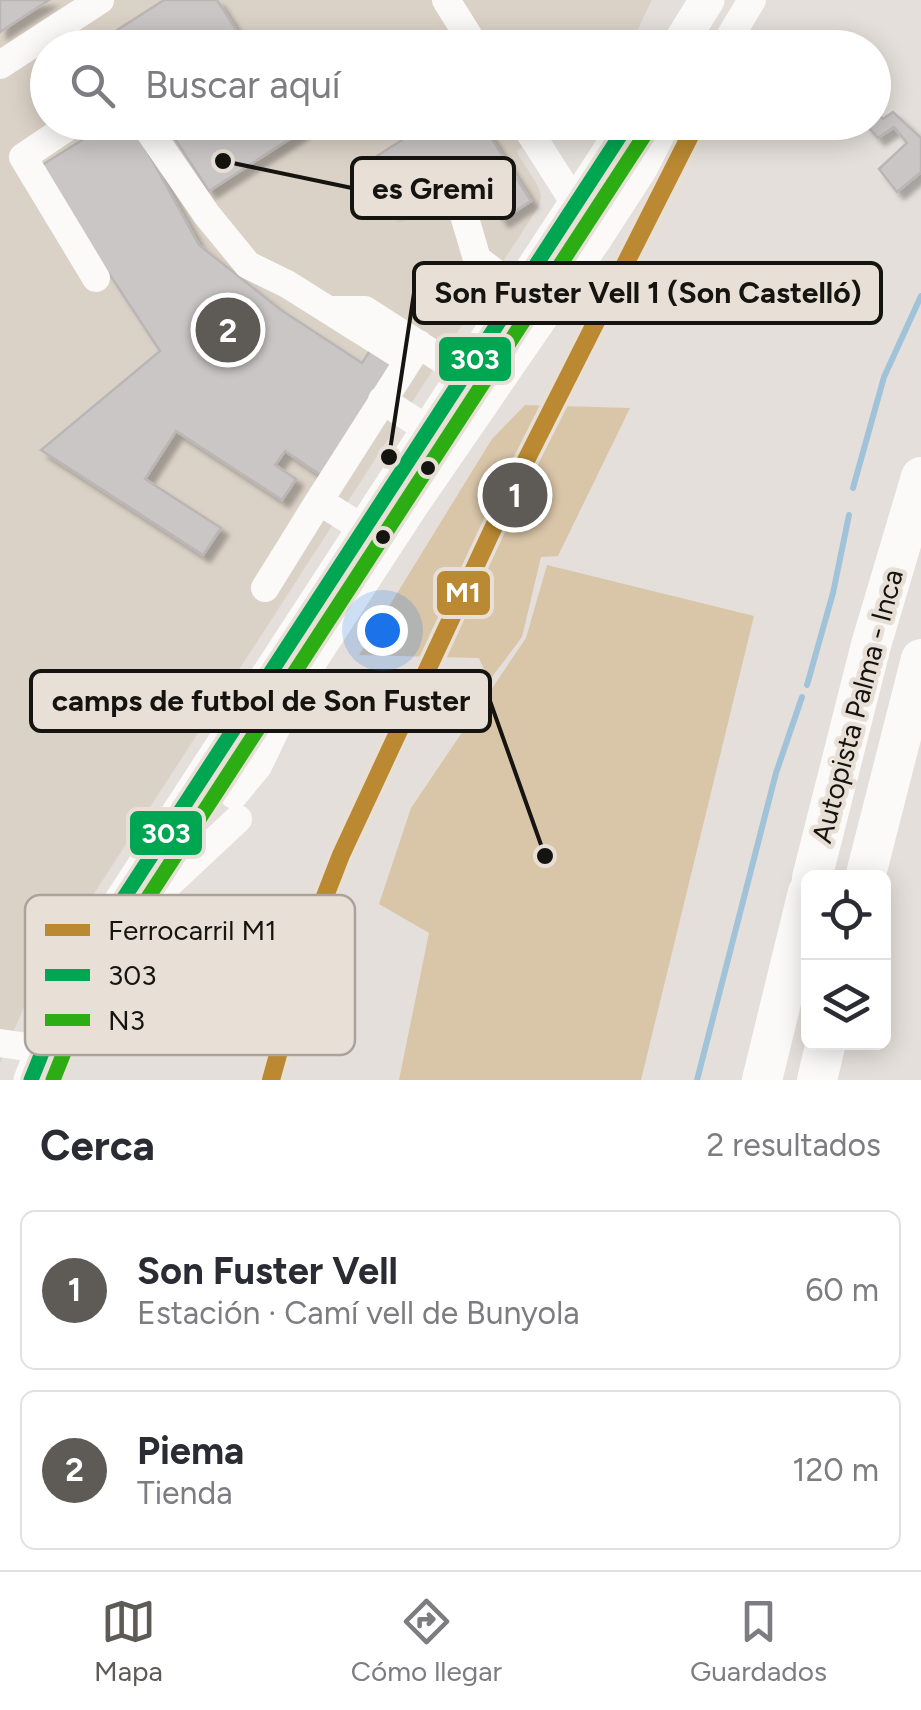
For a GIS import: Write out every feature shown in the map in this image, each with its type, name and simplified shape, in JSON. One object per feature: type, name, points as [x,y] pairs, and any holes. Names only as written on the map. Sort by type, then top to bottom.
[{"type":"highway","name":"Autopista Palma - Inca","points":[[814,870],[871,645],[921,476]]},
{"type":"highway","name":"Autopista Palma - Inca","points":[[867,870],[921,659]]},
{"type":"highway","points":[[898,747],[921,712]]},
{"type":"highway","points":[[762,1080],[801,921]]},
{"type":"highway","points":[[817,1080],[824,1050]]},
{"type":"main road","points":[[688,30],[707,0]]},
{"type":"main road","points":[[125,895],[618,140]]},
{"type":"street","points":[[54,30],[100,0]]},
{"type":"street","points":[[446,0],[465,30]]},
{"type":"street","points":[[685,30],[695,0]]},
{"type":"street","points":[[736,30],[752,0]]},
{"type":"street","points":[[0,65],[30,46]]},
{"type":"street","points":[[50,140],[24,158],[96,278]]},
{"type":"street","points":[[156,140],[248,265],[413,352],[463,373]]},
{"type":"street","points":[[535,140],[576,205]]},
{"type":"street","points":[[155,895],[237,816],[294,692],[662,140]]},
{"type":"street","points":[[464,215],[477,259],[518,290]]},
{"type":"street","points":[[264,588],[413,352]]},
{"type":"street","points":[[382,400],[427,429]]},
{"type":"street","points":[[319,501],[364,528]]},
{"type":"street","points":[[221,747],[237,816]]},
{"type":"street","points":[[0,1044],[36,1064]]},
{"type":"shaded area","points":[[0,0],[652,0],[637,30],[30,30],[30,140],[534,140],[516,151],[541,196],[539,206],[93,895],[25,895],[25,1005],[0,1063]]},
{"type":"shaded area","points":[[525,405],[630,408],[558,556],[541,557],[522,637],[489,681],[479,658],[359,655],[492,439]]},
{"type":"shaded area","points":[[547,565],[754,616],[641,1080],[399,1080],[429,933],[379,904],[411,808],[526,638]]},
{"type":"building","points":[[0,0],[49,0],[0,32]]},
{"type":"building","points":[[164,0],[217,0],[236,30],[117,30]]},
{"type":"building","points":[[893,112],[921,138],[921,172],[897,192],[879,169],[907,143],[894,127],[891,129]]},
{"type":"building","points":[[82,140],[141,140],[199,245],[281,310],[362,363],[371,349],[395,365],[322,476],[285,451],[275,465],[296,479],[282,500],[176,431],[145,479],[221,528],[203,555],[41,450],[160,351],[39,167]]},
{"type":"building","points":[[176,140],[288,140],[209,191]]},
{"type":"building","points":[[402,140],[492,140],[531,201],[502,220],[467,164],[393,211],[363,165]]},
{"type":"waterway","points":[[853,488],[884,377],[921,296]]},
{"type":"waterway","points":[[807,685],[833,593],[849,515]]},
{"type":"waterway","points":[[697,1080],[776,773],[802,697]]},
{"type":"rail line","name":"M1","points":[[325,895],[510,492],[688,140]]},
{"type":"rail line","name":"M1","points":[[271,1080],[278,1055]]},
{"type":"transit line","name":"303","points":[[126,895],[617,140]]},
{"type":"transit line","name":"N3","points":[[150,895],[641,140]]},
{"type":"transit line","name":"303","points":[[31,1080],[41,1055]]},
{"type":"transit line","name":"N3","points":[[53,1080],[63,1055]]},
{"type":"place","name":"es Gremi","points":[[223,161]]},
{"type":"place","name":"Piema","points":[[228,330]]},
{"type":"place","name":"Son Fuster Vell 1 (Son Castelló)","points":[[389,457]]},
{"type":"place","name":"Son Fuster Vell","points":[[515,495]]},
{"type":"place","name":"camps de futbol de Son Fuster","points":[[545,856]]}]
